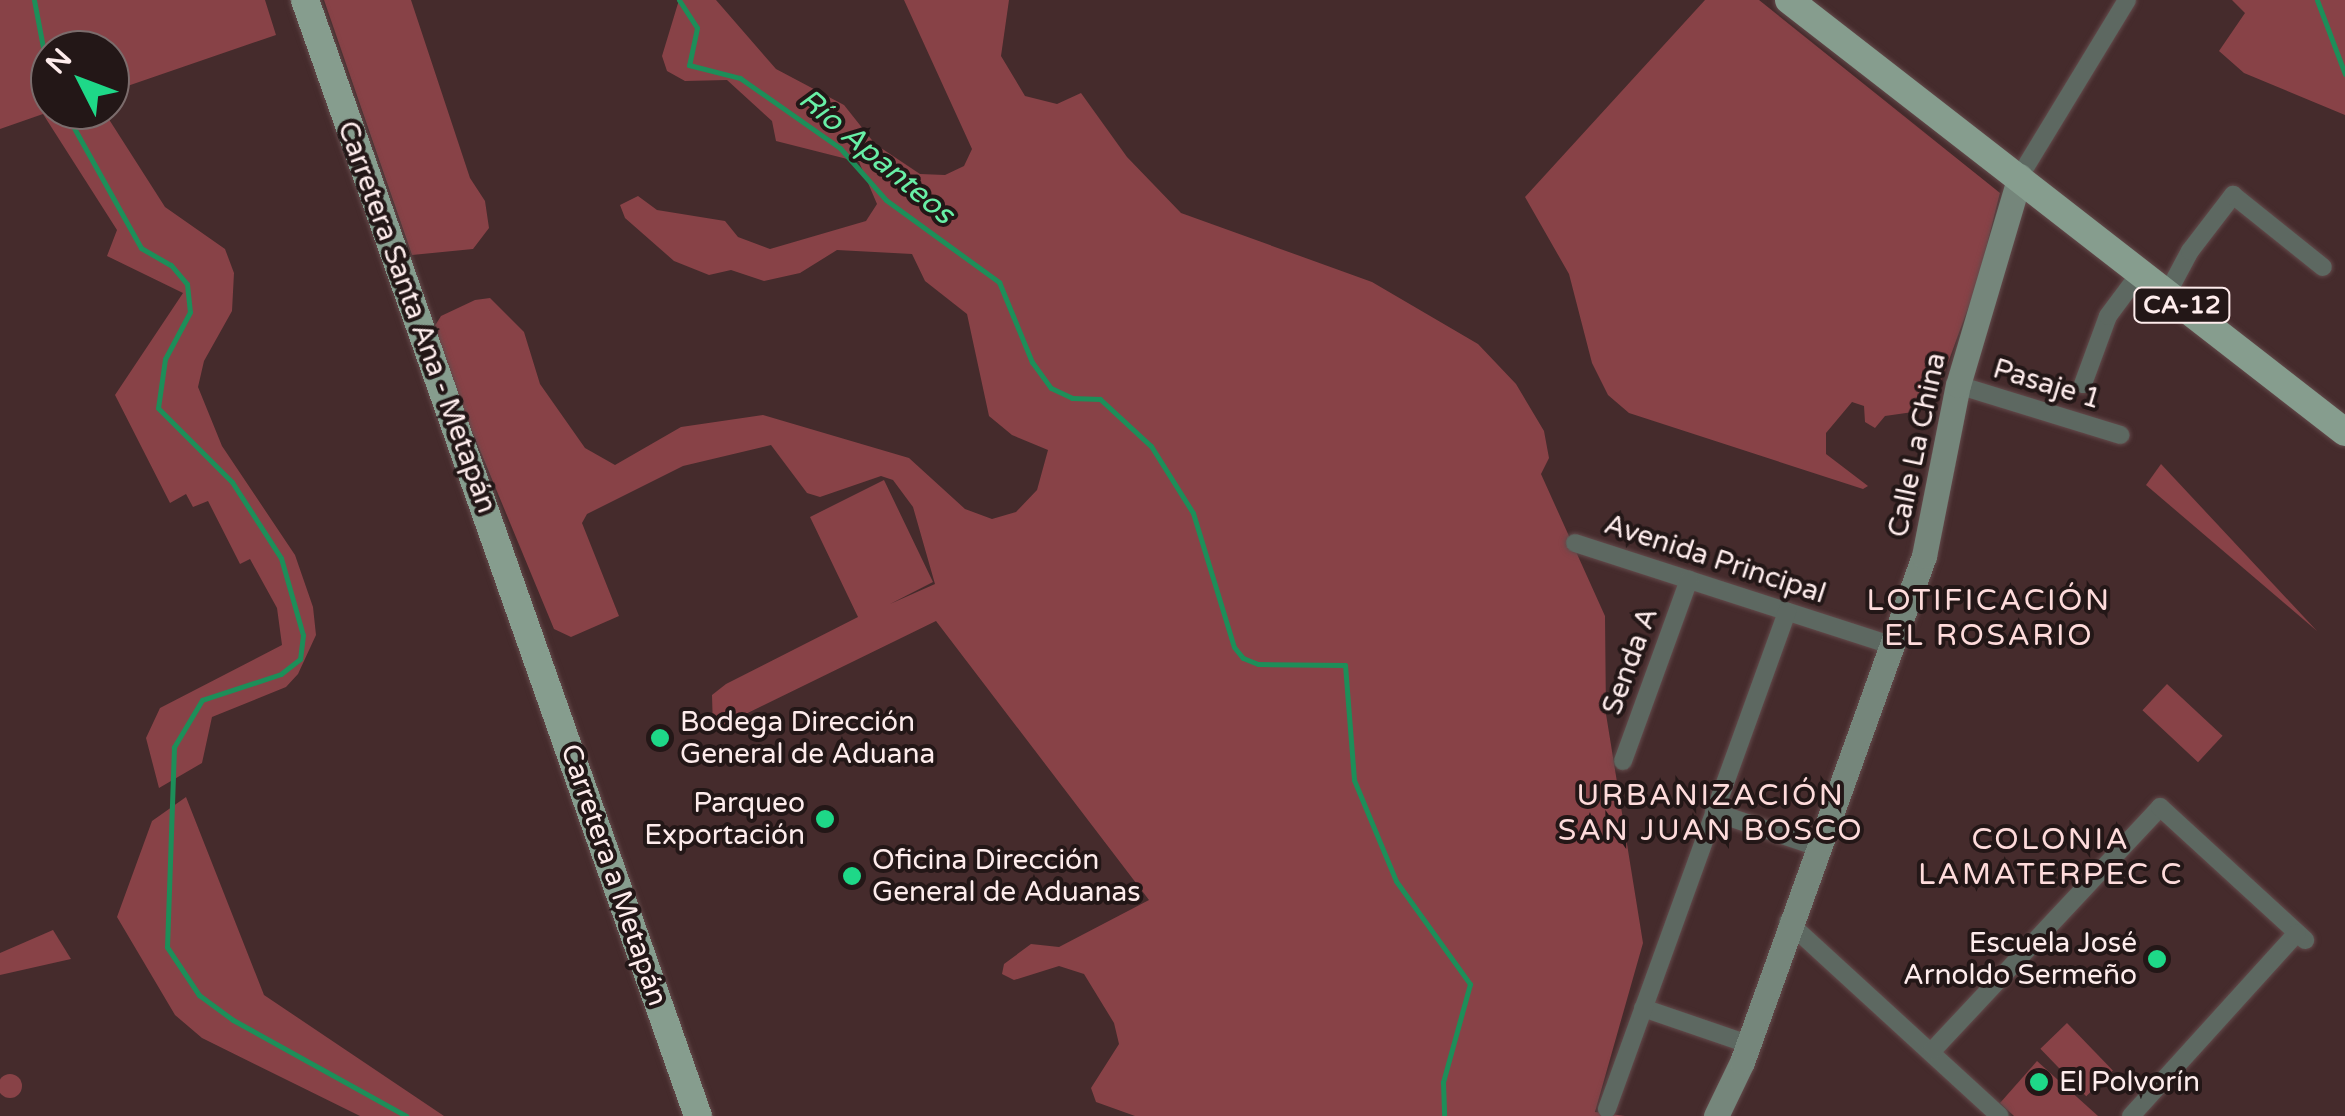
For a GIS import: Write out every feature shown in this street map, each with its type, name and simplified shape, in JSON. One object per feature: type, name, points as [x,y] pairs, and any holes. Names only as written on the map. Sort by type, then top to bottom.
[{"type":"main road","name":"Carretera Santa Ana - Metapán","points":[[304,0],[531,634]]},
{"type":"main road","name":"CA-12","points":[[1790,0],[2345,432]]},
{"type":"main road","name":"Calle La China","points":[[1716,1116],[1748,1044],[1788,922],[1894,646],[1924,556],[1958,385],[2020,176]]},
{"type":"main road","name":"Carretera a Metapán","points":[[531,634],[698,1116]]},
{"type":"street","points":[[2020,176],[2126,0]]},
{"type":"street","points":[[2167,294],[2190,250],[2234,196],[2323,267]]},
{"type":"street","points":[[2083,384],[2108,316],[2140,273]]},
{"type":"street","name":"Pasaje 1","points":[[1958,385],[2121,435]]},
{"type":"street","name":"Avenida Principal","points":[[1576,543],[1894,646]]},
{"type":"street","name":"Senda A","points":[[1623,762],[1689,580]]},
{"type":"street","points":[[1607,1109],[1786,612]]},
{"type":"street","points":[[1932,1052],[2160,807],[2301,936],[2130,1116]]},
{"type":"street","points":[[1714,812],[1818,847]]},
{"type":"street","points":[[1788,922],[2000,1116]]},
{"type":"street","points":[[1644,1008],[1748,1044]]},
{"type":"shaded area","points":[[0,0],[265,0],[276,35],[130,85],[130,30],[30,30],[30,119],[0,129]]},
{"type":"shaded area","points":[[324,0],[411,0],[470,178],[485,201],[489,228],[473,249],[412,255]]},
{"type":"shaded area","points":[[679,0],[716,0],[776,69],[844,105],[875,144],[920,174],[945,175],[964,166],[972,149],[904,0],[1009,0],[1001,56],[1025,96],[1057,104],[1081,93],[1127,157],[1181,213],[1372,282],[1478,344],[1516,384],[1544,431],[1549,458],[1541,474],[1605,616],[1606,714],[1643,943],[1595,1112],[1625,1116],[1135,1116],[1096,1102],[1091,1088],[1119,1044],[1114,1023],[1084,974],[1059,966],[1014,980],[1002,974],[1004,964],[1031,944],[1059,947],[1149,900],[936,621],[713,730],[712,695],[726,684],[858,617],[810,517],[884,480],[933,582],[890,604],[935,584],[913,507],[893,480],[881,476],[820,497],[807,493],[771,445],[683,466],[587,514],[582,523],[619,616],[571,637],[554,629],[431,332],[441,316],[475,300],[490,298],[524,332],[540,384],[585,448],[615,465],[681,427],[763,415],[909,458],[965,509],[992,519],[1016,512],[1037,490],[1048,450],[1012,435],[989,416],[967,314],[925,281],[912,254],[837,250],[800,273],[764,281],[731,270],[709,275],[674,261],[625,218],[620,205],[638,196],[657,210],[725,221],[738,237],[770,249],[866,221],[877,204],[859,162],[776,141],[772,121],[727,80],[685,81],[667,71],[662,56]]},
{"type":"shaded area","points":[[1705,0],[1759,0],[2000,193],[1977,284],[1935,398],[1913,412],[1885,416],[1875,428],[1865,422],[1864,406],[1852,402],[1826,433],[1826,454],[1868,486],[1863,489],[1629,413],[1608,395],[1592,363],[1569,274],[1525,197]]},
{"type":"shaded area","points":[[2232,0],[2345,0],[2345,115],[2244,73],[2219,51],[2245,13]]},
{"type":"shaded area","points":[[53,130],[116,130],[165,207],[225,249],[234,273],[232,311],[204,361],[198,387],[222,446],[295,555],[313,607],[316,635],[298,674],[286,687],[212,717],[202,763],[159,788],[146,738],[160,708],[282,645],[277,608],[250,559],[240,564],[208,501],[193,507],[186,494],[170,503],[115,395],[183,293],[107,256],[117,230]]},
{"type":"shaded area","points":[[2161,464],[2317,631],[2146,485]]},
{"type":"shaded area","points":[[2167,684],[2223,736],[2198,762],[2142,710]]},
{"type":"shaded area","points":[[186,797],[264,995],[444,1116],[360,1116],[202,1038],[175,1015],[117,917],[152,821]]},
{"type":"shaded area","points":[[53,930],[71,959],[0,975],[0,953]]},
{"type":"shaded area","points":[[2067,1023],[2113,1070],[2086,1096],[2040,1049]]},
{"type":"shaded area","name":"El Polvorín","points":[[2037,1061],[2098,1116],[2014,1116],[2000,1103]]},
{"type":"shaded area","points":[[10,1074],[19,1077],[19,1095],[10,1098],[1,1095],[-2,1086],[1,1077]]},
{"type":"waterway","points":[[34,0],[40,30]]},
{"type":"waterway","name":"Río Apanteos","points":[[679,0],[697,28],[689,65],[740,78],[840,148],[886,200],[999,282],[1032,362],[1051,388],[1072,398],[1100,399],[1151,446],[1193,513],[1234,647],[1243,658],[1258,664],[1345,665],[1354,780],[1396,881],[1470,984],[1443,1082],[1444,1116]]},
{"type":"waterway","points":[[2317,0],[2345,74]]},
{"type":"waterway","points":[[75,130],[141,248],[171,265],[187,284],[190,312],[165,359],[158,408],[232,482],[281,558],[303,635],[300,659],[281,674],[202,700],[174,747],[167,947],[199,995],[233,1020],[406,1116]]},
{"type":"place","name":"Bodega Dirección General de Aduana","points":[[660,738]]},
{"type":"place","name":"Parqueo Exportación","points":[[825,819]]},
{"type":"place","name":"Oficina Dirección General de Aduanas","points":[[852,876]]},
{"type":"place","name":"Escuela José Arnoldo Sermeño","points":[[2157,959]]},
{"type":"place","name":"El Polvorín","points":[[2039,1082]]},
{"type":"district","name":"LOTIFICACIÓN EL ROSARIO","points":[[1989,618]]},
{"type":"district","name":"URBANIZACIÓN SAN JUAN BOSCO","points":[[1711,813]]},
{"type":"district","name":"COLONIA LAMATERPEC C","points":[[2051,857]]}]
